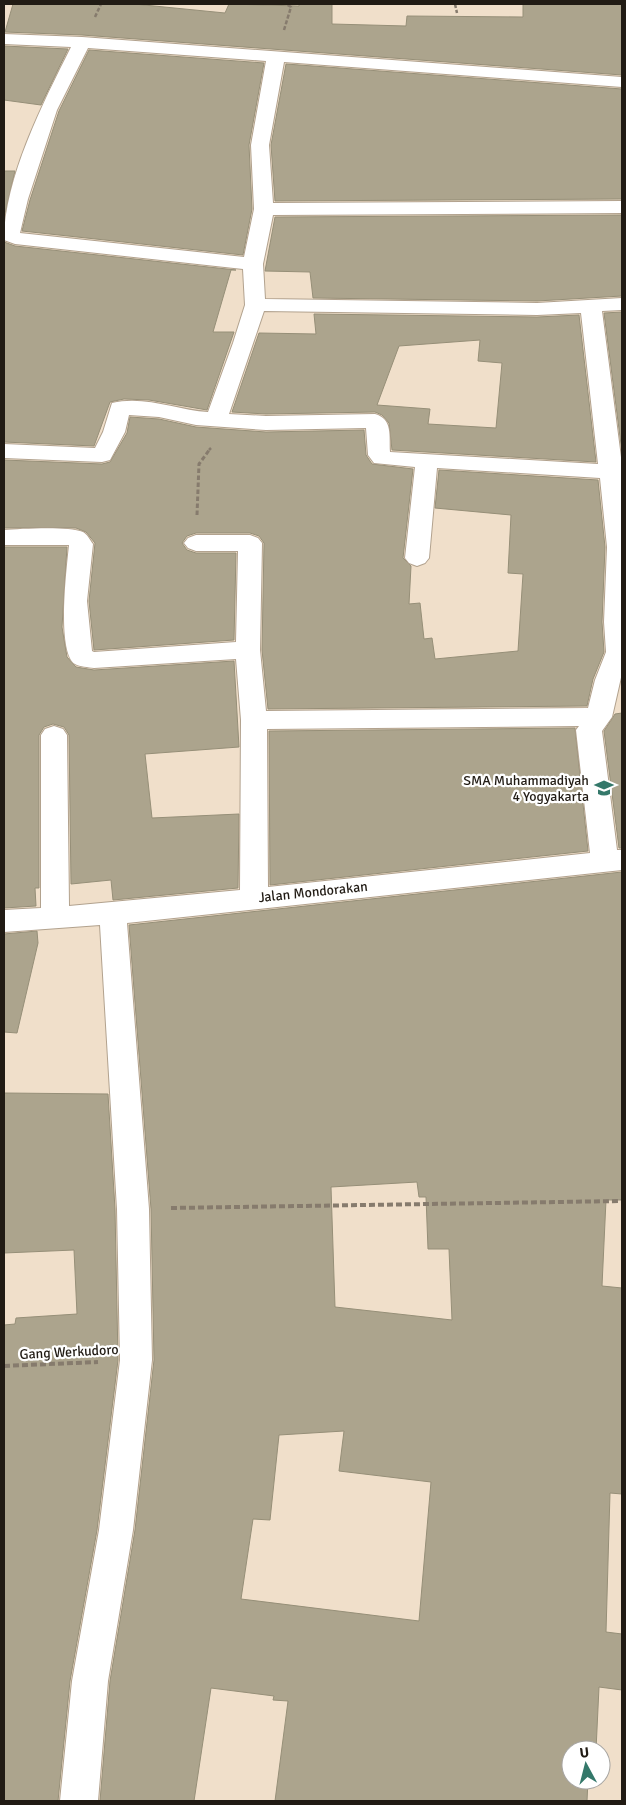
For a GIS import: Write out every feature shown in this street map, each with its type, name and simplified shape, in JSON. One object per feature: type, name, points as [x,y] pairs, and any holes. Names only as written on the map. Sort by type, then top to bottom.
[{"type":"street","points":[[4,39],[82,42],[622,82]]},
{"type":"street","points":[[82,42],[48,110],[18,199],[8,238],[253,264]]},
{"type":"street","points":[[216,419],[255,305],[253,264],[264,209],[260,145],[276,57]]},
{"type":"street","points":[[264,209],[339,207],[622,208]]},
{"type":"street","points":[[255,305],[537,309],[622,304]]},
{"type":"street","points":[[591,306],[616,471],[619,548],[616,622],[618,652],[607,680],[599,718],[588,730],[614,861]]},
{"type":"street","points":[[4,451],[102,455],[114,432],[120,408],[159,410],[196,418],[266,423],[375,421],[377,422],[380,457],[616,471]]},
{"type":"street","points":[[417,558],[427,459]]},
{"type":"street","points":[[4,537],[68,537],[76,538],[81,544],[75,601],[80,654],[84,658],[94,660],[129,660],[248,650]]},
{"type":"street","points":[[196,543],[250,543],[248,650],[254,720],[254,898]]},
{"type":"street","points":[[254,720],[599,718]]},
{"type":"street","points":[[54,735],[55,917]]},
{"type":"street","name":"Jalan Mondorakan","points":[[4,921],[113,914],[614,861]]},
{"type":"street","points":[[79,1801],[90,1681],[116,1530],[136,1360],[133,1209],[113,914]]},
{"type":"path","points":[[455,4],[457,13]]},
{"type":"path","points":[[196,543],[199,464],[211,450],[216,419]]},
{"type":"path","points":[[133,1209],[622,1201]]},
{"type":"path","name":"Gang Werkudoro","points":[[4,1366],[136,1360]]},
{"type":"building","points":[[13,4],[134,4],[225,13],[229,4],[299,6],[299,4],[332,4],[332,24],[406,26],[407,16],[523,17],[523,4],[622,4],[622,75],[82,35],[5,32]]},
{"type":"building","points":[[4,46],[68,49],[41,105],[4,100]]},
{"type":"building","points":[[89,50],[264,63],[249,145],[252,209],[243,255],[22,231],[59,111]]},
{"type":"building","points":[[286,64],[622,89],[622,199],[275,201],[271,145]]},
{"type":"building","points":[[4,171],[15,171],[4,218]]},
{"type":"building","points":[[622,215],[622,296],[537,301],[313,298],[310,272],[265,271],[275,217]]},
{"type":"building","points":[[4,242],[15,246],[236,270],[231,270],[213,332],[234,332],[207,410],[149,400],[124,399],[110,402],[94,446],[4,442]]},
{"type":"building","points":[[622,312],[622,452],[604,313]]},
{"type":"building","points":[[314,314],[537,317],[579,315],[596,462],[392,450],[389,423],[382,415],[375,412],[266,414],[232,412],[259,333],[316,334]],"holes":[[[480,340],[478,361],[502,363],[496,428],[428,424],[430,409],[377,405],[399,346]]]},
{"type":"building","points":[[130,417],[159,419],[196,427],[266,432],[364,430],[366,455],[372,464],[413,469],[403,558],[411,566],[409,604],[420,603],[424,639],[432,638],[435,659],[518,651],[523,574],[508,573],[511,515],[435,508],[439,470],[598,480],[605,547],[602,622],[604,652],[593,679],[587,706],[268,709],[262,650],[264,543],[259,536],[250,533],[196,533],[187,536],[182,543],[187,550],[196,553],[236,553],[234,640],[94,650],[89,601],[95,543],[86,532],[76,528],[4,528],[4,460],[102,464],[110,462],[127,433]]},
{"type":"building","points":[[4,547],[67,547],[62,627],[67,657],[76,667],[94,670],[234,661],[239,747],[145,754],[152,818],[239,814],[238,888],[113,900],[111,880],[71,884],[69,735],[64,727],[53,724],[44,727],[39,735],[39,888],[35,888],[36,906],[4,908]]},
{"type":"building","points":[[622,713],[622,848],[619,848],[604,731],[615,714]]},
{"type":"building","points":[[575,728],[588,851],[270,885],[269,731]]},
{"type":"building","points":[[622,872],[622,1200],[606,1200],[602,1286],[622,1288],[622,1494],[610,1493],[606,1632],[622,1634],[622,1690],[599,1687],[596,1740],[561,1740],[561,1790],[588,1790],[587,1801],[275,1801],[288,1701],[273,1700],[274,1696],[211,1688],[194,1801],[100,1801],[110,1681],[135,1530],[154,1360],[151,1209],[129,925]],"holes":[[[417,1182],[419,1197],[426,1197],[428,1249],[449,1249],[452,1320],[335,1307],[331,1187]],[[344,1431],[339,1471],[431,1482],[419,1621],[241,1599],[253,1519],[270,1520],[279,1435]]]},
{"type":"building","points":[[37,931],[38,943],[17,1033],[4,1032],[4,934]]},
{"type":"building","points":[[4,1093],[108,1094],[115,1209],[118,1360],[97,1530],[70,1681],[58,1801],[4,1801],[4,1325],[15,1324],[16,1318],[77,1314],[74,1250],[4,1253]]},
{"type":"place","name":"SMA Muhammadiyah 4 Yogyakarta","points":[[604,788]]}]
